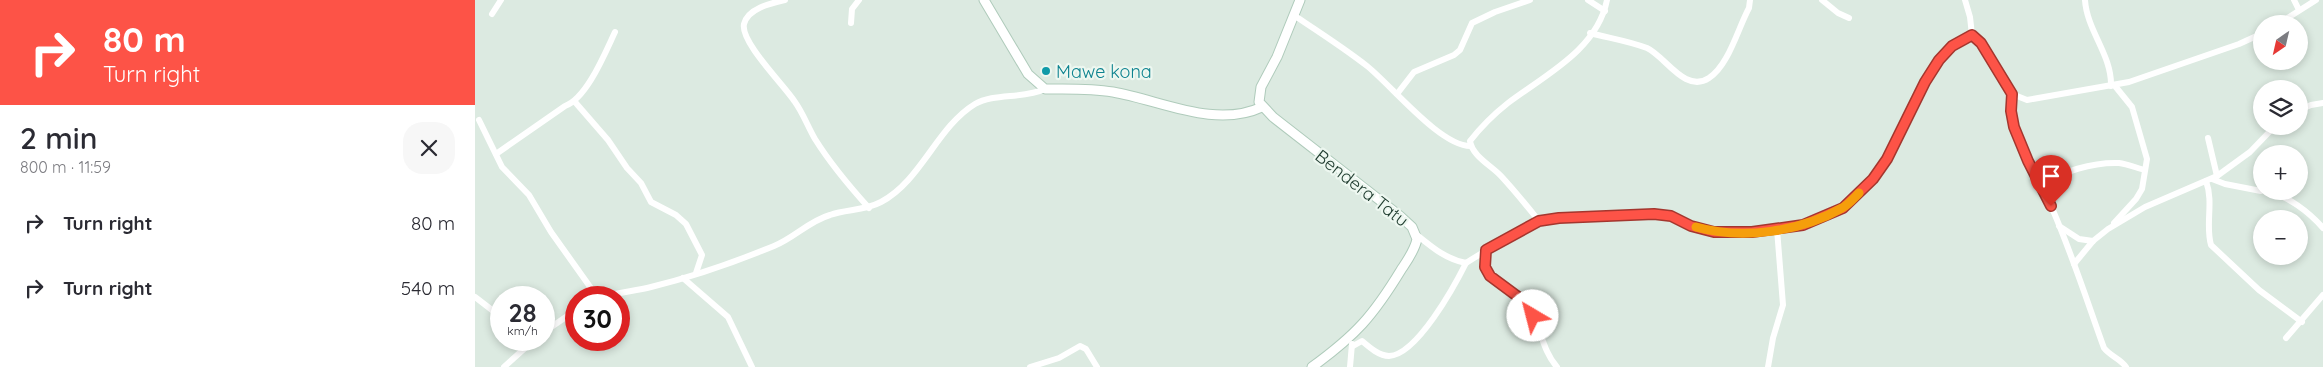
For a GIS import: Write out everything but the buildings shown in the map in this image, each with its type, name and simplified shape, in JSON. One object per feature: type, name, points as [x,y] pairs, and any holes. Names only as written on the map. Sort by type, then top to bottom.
[{"type":"main road","points":[[985,0],[1028,74],[1045,89],[1100,90],[1208,114],[1242,114],[1262,107],[1259,102],[1261,88],[1295,16],[1300,0]]},
{"type":"main road","name":"Bendera Tatu","points":[[1262,107],[1400,216],[1412,227],[1417,235],[1412,251],[1381,303],[1351,342],[1312,367]]},
{"type":"street","points":[[492,14],[501,0]]},
{"type":"street","points":[[785,0],[763,6],[755,11],[746,20],[744,30],[759,58],[794,100],[817,141],[869,208]]},
{"type":"street","points":[[851,23],[852,9],[859,0]]},
{"type":"street","points":[[1397,94],[1414,72],[1455,55],[1460,50],[1472,23],[1495,12],[1530,0]]},
{"type":"street","points":[[1588,0],[1605,11]]},
{"type":"street","points":[[1471,146],[1471,141],[1480,129],[1507,104],[1577,53],[1605,11],[1607,0]]},
{"type":"street","points":[[1591,33],[1649,49],[1682,77],[1695,82],[1703,81],[1715,72],[1725,56],[1749,8],[1750,0]]},
{"type":"street","points":[[1822,0],[1838,13],[1849,18]]},
{"type":"street","points":[[1965,0],[1970,17],[1972,35],[1981,43],[2012,94],[2011,111],[2014,127],[2059,226],[2104,348],[2109,355],[2123,362],[2126,367]]},
{"type":"street","points":[[2074,264],[2136,199],[2142,189],[2147,159],[2132,107],[2113,86],[2109,64],[2087,14],[2085,0]]},
{"type":"street","points":[[2294,0],[2299,10]]},
{"type":"street","points":[[2292,15],[2316,0]]},
{"type":"street","points":[[1295,16],[1365,65],[1448,139],[1463,146],[1471,146],[1501,176],[1539,221]]},
{"type":"street","points":[[496,154],[565,106],[575,102],[589,82],[615,32]]},
{"type":"street","points":[[1350,367],[1351,342],[1362,341],[1386,356],[1393,355],[1404,348],[1427,326],[1452,292],[1467,262],[1539,221],[1654,214],[1671,216],[1691,226],[1714,232],[1752,232],[1803,225],[1843,208],[1873,179],[1901,134],[1925,82],[1939,60],[1952,46],[1972,35]]},
{"type":"street","points":[[2012,94],[2027,100],[2113,86],[2253,38]]},
{"type":"street","points":[[630,291],[683,278],[776,246],[810,224],[829,215],[869,208],[883,201],[910,178],[941,137],[975,104],[992,99],[1032,95],[1045,89]]},
{"type":"street","points":[[575,102],[641,183],[651,202],[676,215],[686,224],[702,255],[696,273]]},
{"type":"street","points":[[2308,106],[2323,103]]},
{"type":"street","points":[[479,120],[503,167],[529,195],[551,232],[590,286]]},
{"type":"street","points":[[2108,229],[2145,207],[2212,179],[2250,152],[2266,135]]},
{"type":"street","points":[[2208,138],[2212,179],[2209,237],[2211,245],[2259,290],[2302,322]]},
{"type":"street","points":[[2040,185],[2057,175],[2102,165],[2119,163],[2145,170]]},
{"type":"street","points":[[2212,179],[2225,184],[2253,189]]},
{"type":"street","points":[[2286,200],[2307,212],[2323,228]]},
{"type":"street","points":[[2059,226],[2079,239],[2093,242]]},
{"type":"street","points":[[1768,367],[1773,338],[1783,305],[1777,229]]},
{"type":"street","points":[[1417,235],[1438,252],[1454,260],[1467,262]]},
{"type":"street","points":[[1486,250],[1485,267],[1490,276],[1525,302],[1545,351],[1557,367]]},
{"type":"street","points":[[683,278],[728,317],[744,346],[752,367]]},
{"type":"street","points":[[2286,338],[2302,322],[2323,295]]},
{"type":"street","points":[[475,297],[490,309]]},
{"type":"street","points":[[1031,367],[1059,358],[1080,346],[1086,349],[1097,367]]},
{"type":"street","points":[[504,367],[521,351]]},
{"type":"slow traffic","points":[[1696,227],[1714,232],[1752,232],[1803,225],[1843,208],[1859,193]]},
{"type":"place","name":"Mawe kona","points":[[1046,71]]},
{"type":"route","points":[[1533,316],[1525,302],[1490,276],[1485,267],[1486,250],[1539,221],[1559,218],[1654,214],[1671,216],[1691,226],[1714,232],[1752,232],[1803,225],[1843,208],[1873,179],[1887,159],[1925,82],[1939,60],[1952,46],[1972,35],[1981,43],[2012,94],[2011,111],[2014,127],[2028,161],[2051,206]]}]
